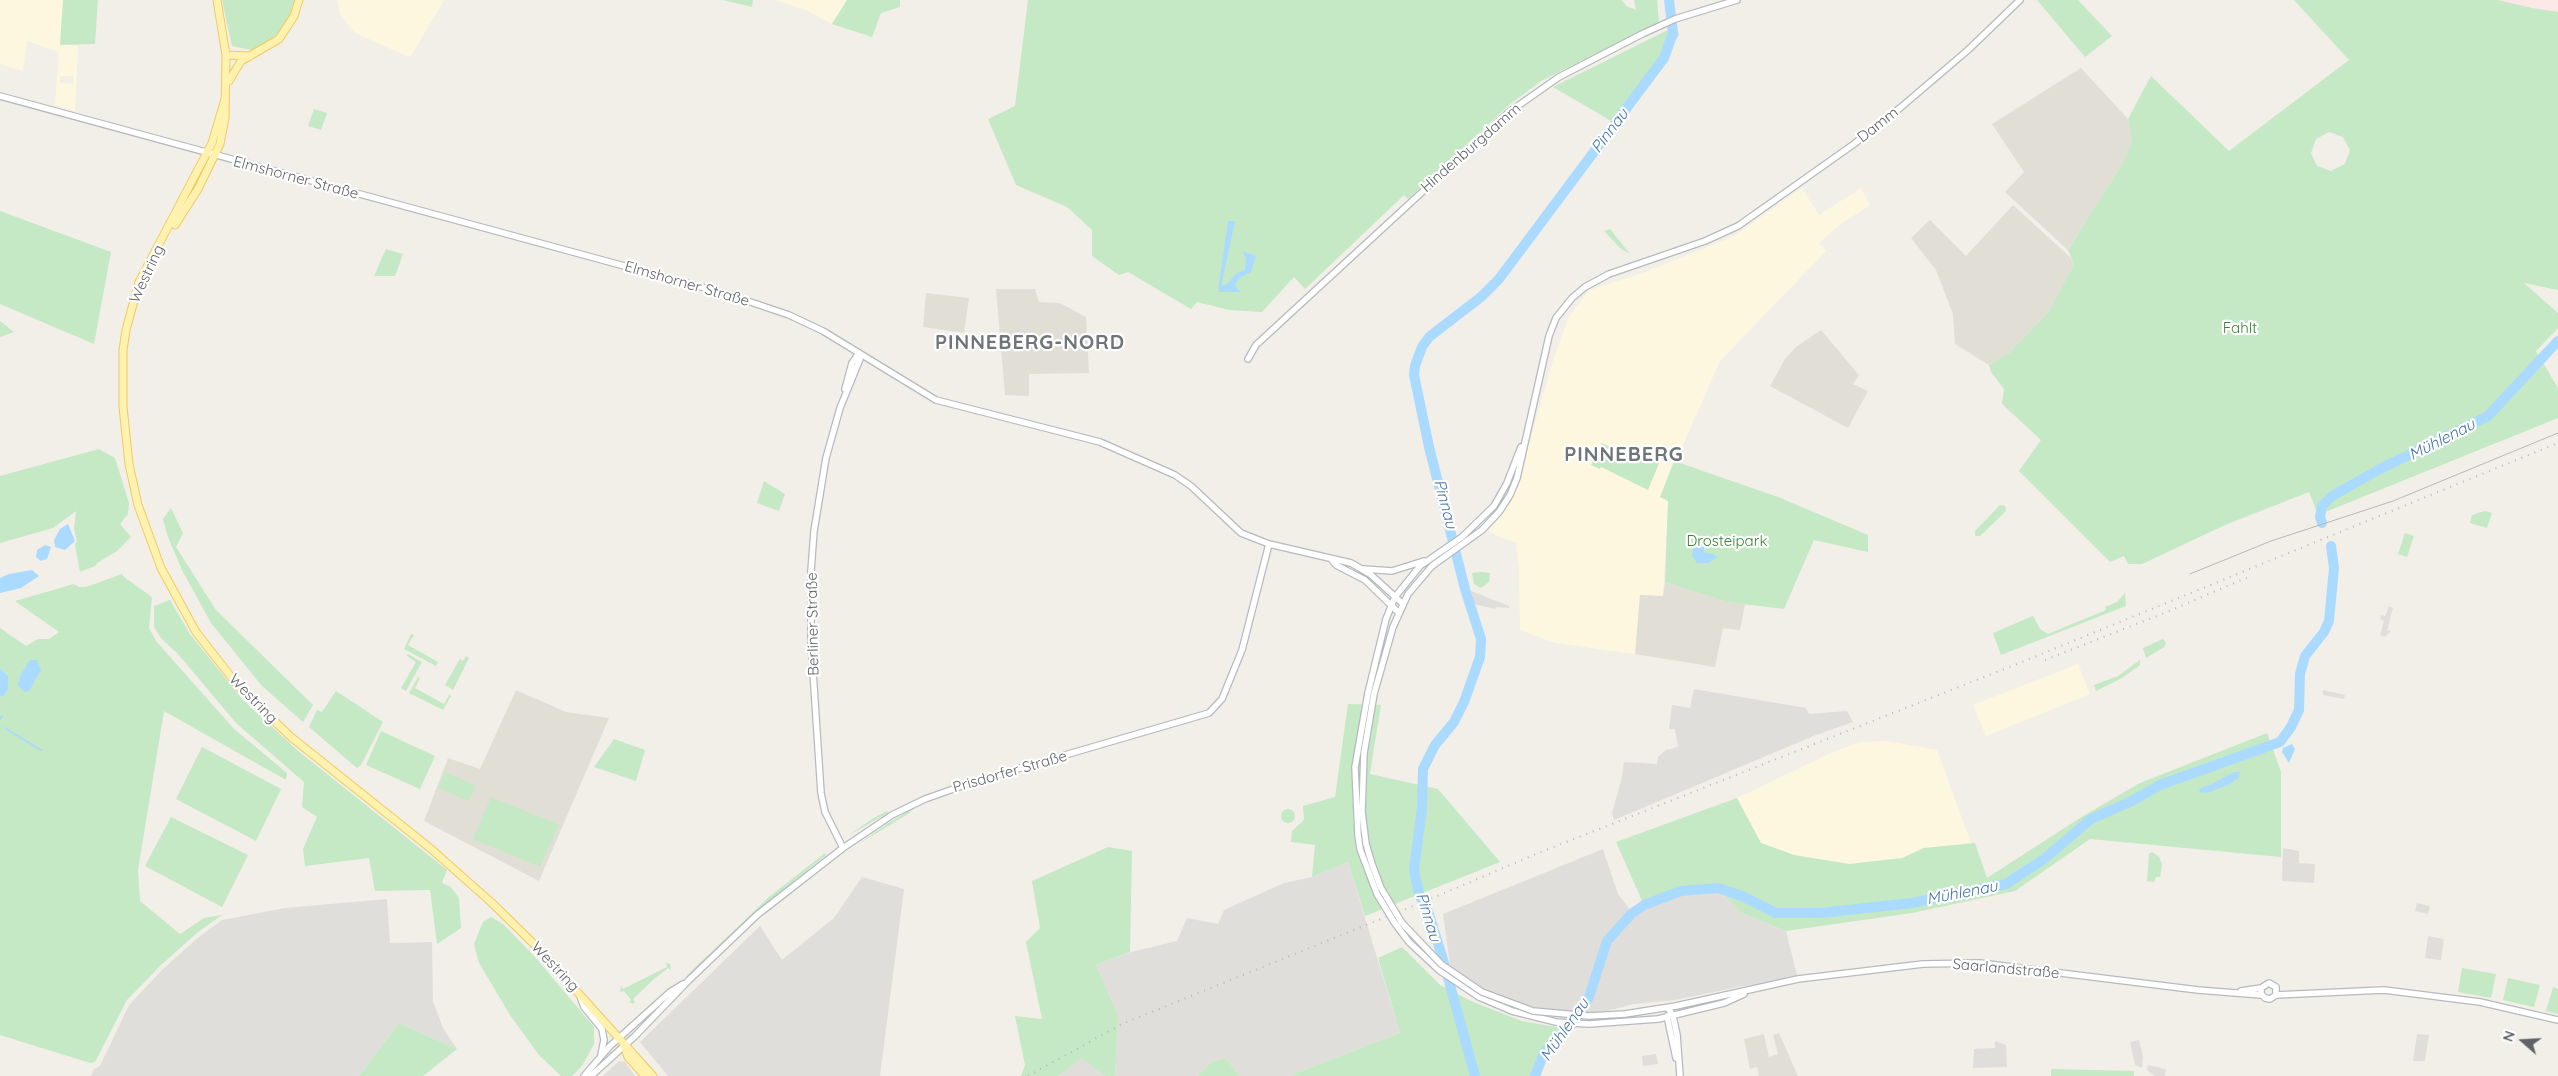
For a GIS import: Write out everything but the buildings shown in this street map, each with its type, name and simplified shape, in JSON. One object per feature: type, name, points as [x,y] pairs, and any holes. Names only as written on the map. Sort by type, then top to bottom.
[{"type":"main road","points":[[217,0],[226,55],[225,99]]},
{"type":"main road","points":[[226,63],[241,61],[279,39],[294,16],[299,0]]},
{"type":"main road","name":"Hindenburgdamm","points":[[1248,359],[1256,345],[1509,112],[1559,77],[1665,23],[1737,0]]},
{"type":"main road","name":"Damm","points":[[1526,434],[1549,336],[1556,318],[1572,298],[1585,287],[1609,274],[1724,233],[1842,152],[1900,108],[1968,50],[2020,0]]},
{"type":"main road","points":[[226,55],[250,56]]},
{"type":"main road","points":[[226,86],[233,71],[241,61]]},
{"type":"main road","name":"Elmshorner Straße","points":[[0,96],[726,294],[804,321],[936,400],[1100,442],[1176,475],[1192,486],[1241,533],[1270,544],[1332,560],[1338,558],[1362,569],[1402,603]]},
{"type":"main road","name":"Westring","points":[[225,99],[212,143],[166,234],[139,282],[128,315],[123,350],[123,407],[129,464],[138,505],[161,568],[182,610],[214,658],[261,709],[318,759],[446,861],[536,946],[619,1039],[628,1057],[645,1076]]},
{"type":"main road","name":"Westring","points":[[166,234],[177,223],[216,155],[220,144],[225,99]]},
{"type":"main road","name":"Berliner Straße","points":[[843,848],[825,812],[821,793],[810,600],[814,531],[822,480],[843,398],[860,359],[860,353]]},
{"type":"main road","points":[[1463,540],[1487,514],[1503,492],[1526,434]]},
{"type":"main road","points":[[1371,693],[1391,605],[1395,597],[1411,576],[1429,559],[1487,526],[1504,505],[1517,478],[1526,434]]},
{"type":"main road","points":[[1512,469],[1517,478]]},
{"type":"main road","points":[[1487,514],[1487,526]]},
{"type":"main road","name":"Prisdorfer Straße","points":[[591,1076],[757,915],[843,848],[892,815],[940,793],[1209,713],[1222,699],[1242,650],[1270,544]]},
{"type":"main road","points":[[1371,693],[1402,603],[1425,572],[1446,551]]},
{"type":"main road","name":"Elmshorner Straße","points":[[1362,569],[1392,571],[1429,559]]},
{"type":"main road","name":"Elmshorner Straße","points":[[1332,560],[1336,565],[1365,580],[1398,612]]},
{"type":"main road","name":"Saarlandstraße","points":[[1371,693],[1364,753],[1362,812],[1366,844],[1381,888],[1402,923],[1441,964],[1482,992],[1533,1011],[1589,1016],[1625,1014],[1668,1008],[1798,980],[1923,964],[1980,963],[2190,989],[2236,992],[2261,991]]},
{"type":"main road","name":"Saarlandstraße","points":[[1371,693],[1355,767],[1356,820],[1360,849],[1370,877],[1394,922],[1426,959],[1454,982],[1479,997],[1534,1018],[1589,1024],[1670,1017],[1724,1004],[1748,992]]},
{"type":"main road","name":"Prisdorfer Straße","points":[[584,1076],[601,1056],[670,992],[689,980]]},
{"type":"main road","points":[[2276,991],[2273,998],[2267,999],[2261,991],[2269,983],[2276,991],[2294,993],[2384,990],[2480,1002],[2558,1020]]},
{"type":"main road","points":[[578,992],[584,1007],[602,1029],[604,1045],[601,1056]]},
{"type":"main road","points":[[1668,1008],[1680,1076]]},
{"type":"main road","name":"Westring","points":[[624,1046],[633,1051],[654,1076]]},
{"type":"shaded area","points":[[0,0],[63,0],[60,44],[78,46],[75,111],[55,105],[59,52],[27,41],[23,71],[0,64]],"holes":[[[60,76],[73,76],[73,84],[60,83]]]},
{"type":"shaded area","points":[[337,0],[444,0],[411,56],[406,56],[354,32],[340,14]]},
{"type":"shaded area","points":[[775,0],[847,0],[832,24],[806,10]]},
{"type":"shaded area","points":[[2498,0],[2558,0],[2558,12],[2532,8]]},
{"type":"shaded area","points":[[2081,68],[2128,119],[2132,142],[2122,164],[2068,250],[2005,192],[2024,172],[1992,124]]},
{"type":"shaded area","points":[[1802,188],[1819,215],[1861,188],[1870,205],[1841,224],[1819,243],[1826,251],[1720,361],[1660,497],[1668,501],[1663,596],[1640,595],[1635,654],[1555,643],[1520,630],[1519,567],[1516,543],[1489,532],[1514,495],[1553,361],[1569,316],[1590,290],[1646,272],[1734,236]]},
{"type":"shaded area","points":[[2013,205],[2071,258],[2074,264],[2049,311],[2009,353],[1989,365],[1955,344],[1953,314],[1936,270],[1911,238],[1930,220],[1966,256]]},
{"type":"shaded area","points":[[996,289],[1035,289],[1039,302],[1060,303],[1086,317],[1089,373],[1029,374],[1029,396],[1005,395]]},
{"type":"shaded area","points":[[926,293],[969,298],[964,333],[923,327]]},
{"type":"shaded area","points":[[1821,330],[1859,375],[1853,384],[1868,391],[1848,428],[1770,386],[1785,359],[1796,347]]},
{"type":"shaded area","points":[[1665,582],[1727,602],[1745,604],[1740,630],[1723,628],[1715,667],[1635,654],[1640,595],[1663,596]]},
{"type":"shaded area","points":[[1471,591],[1509,606],[1509,608],[1496,607],[1495,609],[1474,604]]},
{"type":"shaded area","points":[[2389,606],[2393,608],[2387,630],[2391,631],[2385,637],[2380,635],[2384,621],[2380,619],[2381,615],[2385,616]]},
{"type":"shaded area","points":[[2078,664],[2090,694],[1986,736],[1973,705]]},
{"type":"shaded area","points":[[1694,689],[1806,708],[1809,714],[1847,711],[1853,722],[1816,735],[1614,820],[1612,813],[1624,762],[1657,764],[1658,757],[1666,750],[1678,747],[1675,729],[1669,729],[1672,705],[1690,708]]},
{"type":"shaded area","points":[[516,690],[566,712],[609,718],[539,881],[424,821],[448,758],[480,769]]},
{"type":"shaded area","points":[[2323,690],[2345,695],[2344,699],[2323,695]]},
{"type":"shaded area","points":[[1886,741],[1937,750],[1972,846],[1924,848],[1902,858],[1849,864],[1794,855],[1761,843],[1737,798],[1833,752],[1860,742]]},
{"type":"shaded area","points":[[2283,848],[2299,851],[2299,863],[2315,864],[2314,883],[2282,881]]},
{"type":"shaded area","points":[[1603,849],[1618,894],[1635,916],[1646,908],[1685,893],[1718,888],[1741,913],[1786,931],[1798,979],[1743,986],[1675,1000],[1633,1004],[1604,1012],[1573,1013],[1529,1007],[1496,996],[1451,971],[1443,914]]},
{"type":"shaded area","points":[[1348,862],[1400,1033],[1289,1076],[1239,1076],[1226,1058],[1211,1062],[1198,1076],[1115,1076],[1118,1015],[1096,965],[1131,952],[1177,941],[1187,918],[1218,924],[1224,910],[1284,883],[1312,877]]},
{"type":"shaded area","points":[[862,877],[904,889],[880,1076],[668,1076],[640,1042],[760,926],[782,960],[834,918]]},
{"type":"shaded area","points":[[387,899],[390,943],[432,942],[433,1001],[443,1028],[457,1049],[399,1023],[359,1076],[91,1076],[94,1069],[100,1066],[129,1005],[163,969],[200,936],[222,920],[285,908]]},
{"type":"shaded area","points":[[2417,903],[2430,906],[2428,914],[2415,911]]},
{"type":"shaded area","points":[[2428,936],[2444,939],[2441,960],[2425,958]]},
{"type":"shaded area","points":[[1779,1033],[1798,1076],[1759,1076],[1757,1067],[1750,1069],[1744,1039],[1764,1034],[1769,1057],[1778,1054],[1773,1035]]},
{"type":"shaded area","points":[[2417,1034],[2429,1035],[2425,1061],[2413,1061]]},
{"type":"shaded area","points":[[2139,1040],[2143,1057],[2142,1068],[2135,1065],[2130,1042]]},
{"type":"shaded area","points":[[1995,1041],[2006,1045],[2007,1067],[1973,1068],[1974,1049],[1995,1048]]},
{"type":"shaded area","points":[[1656,1054],[1658,1064],[1643,1066],[1642,1056]]},
{"type":"shaded area","points":[[1081,1057],[1105,1076],[1058,1076]]},
{"type":"shaded area","points":[[619,1061],[625,1062],[635,1076],[603,1076]]},
{"type":"shaded area","points":[[2148,1065],[2166,1069],[2165,1076],[2155,1076],[2147,1070]]},
{"type":"green space","points":[[63,0],[98,0],[95,44],[60,45]]},
{"type":"green space","points":[[222,0],[295,0],[286,25],[264,46],[251,50],[232,46]]},
{"type":"green space","points":[[723,0],[753,0],[752,7]]},
{"type":"green space","points":[[847,0],[900,0],[900,7],[881,13],[872,37],[832,24]]},
{"type":"green space","points":[[1028,0],[1622,0],[1626,6],[1636,10],[1634,0],[1657,0],[1659,22],[1541,81],[1509,105],[1408,199],[1404,195],[1305,289],[1294,277],[1262,312],[1229,310],[1197,302],[1191,309],[1128,272],[1119,275],[1092,256],[1092,230],[1067,207],[1016,185],[988,119],[1015,106]]},
{"type":"green space","points":[[2037,0],[2078,0],[2112,36],[2085,57]]},
{"type":"green space","name":"Fahlt","points":[[2294,0],[2498,0],[2558,12],[2558,290],[2524,283],[2558,313],[2558,328],[2536,351],[2558,388],[2558,418],[2318,515],[2309,492],[2225,525],[2142,564],[2128,564],[2124,556],[2110,562],[2019,471],[2041,440],[2002,404],[2004,389],[1991,372],[1989,365],[2009,353],[2049,311],[2074,264],[2068,250],[2122,164],[2132,142],[2128,119],[2151,76],[2229,151],[2349,60]],"holes":[[[2329,132],[2343,137],[2350,150],[2345,164],[2331,171],[2317,166],[2311,153],[2316,139]]]},
{"type":"green space","points":[[1676,26],[1679,35],[1613,122],[1553,87]]},
{"type":"green space","points":[[314,109],[327,113],[321,130],[308,126]]},
{"type":"green space","points":[[0,211],[111,252],[94,344],[0,304]]},
{"type":"green space","points":[[1610,229],[1630,254],[1621,249],[1604,231]]},
{"type":"green space","points":[[386,249],[403,254],[395,276],[374,276]]},
{"type":"green space","points":[[0,321],[14,332],[0,337]]},
{"type":"green space","points":[[1602,443],[1630,456],[1634,454],[1643,458],[1651,457],[1660,461],[1648,490],[1601,467],[1600,469],[1591,465]]},
{"type":"green space","points":[[99,449],[115,458],[129,503],[128,514],[120,524],[131,537],[117,551],[95,566],[80,572],[75,545],[77,541],[74,529],[76,511],[53,528],[0,543],[0,476]]},
{"type":"green space","name":"Drosteipark","points":[[1674,461],[1778,497],[1868,535],[1868,552],[1814,540],[1784,609],[1727,602],[1665,582],[1668,501],[1660,497]]},
{"type":"green space","points":[[764,481],[785,494],[779,511],[757,503]]},
{"type":"green space","points":[[2000,505],[2005,506],[2006,511],[1980,536],[1975,536],[1975,531]]},
{"type":"green space","points":[[171,508],[183,533],[176,547],[216,610],[313,705],[303,722],[262,686],[211,623],[182,570],[168,537],[163,519]]},
{"type":"green space","points":[[2485,511],[2492,513],[2487,528],[2470,523],[2472,515]]},
{"type":"green space","points":[[2405,533],[2414,536],[2407,557],[2398,554]]},
{"type":"green space","points":[[1472,573],[1490,573],[1489,582],[1481,588],[1474,584]]},
{"type":"green space","points":[[122,574],[152,597],[149,628],[156,641],[234,729],[287,773],[286,780],[164,711],[138,870],[140,901],[180,934],[204,918],[222,915],[198,932],[161,965],[127,1000],[95,1062],[90,1063],[0,1035],[0,697],[4,696],[8,689],[8,676],[0,668],[0,628],[26,646],[38,639],[49,639],[59,632],[15,601],[74,584],[79,587],[86,587]]},
{"type":"green space","points":[[2125,593],[2126,606],[2001,655],[1993,633],[2033,616],[2040,629],[2048,634],[2106,610],[2105,607],[2117,602]]},
{"type":"green space","points":[[170,600],[190,634],[243,700],[297,750],[447,870],[442,883],[451,887],[459,898],[461,928],[437,944],[430,890],[375,891],[369,858],[305,866],[303,849],[317,817],[302,807],[304,782],[236,723],[178,654],[161,638],[154,627],[154,606]]},
{"type":"green space","points":[[411,634],[414,635],[408,645],[438,662],[436,666],[404,649]]},
{"type":"green space","points":[[2163,639],[2166,643],[2164,647],[2146,658],[2143,648]]},
{"type":"green space","points":[[408,654],[422,662],[406,691],[401,688],[416,662],[407,656]]},
{"type":"green space","points":[[466,656],[469,658],[453,690],[445,685],[460,659],[463,661]]},
{"type":"green space","points":[[2140,660],[2140,665],[2122,678],[2096,691],[2094,685],[2118,676]]},
{"type":"green space","points":[[418,677],[420,678],[415,688],[444,704],[449,695],[451,696],[443,710],[409,693]]},
{"type":"green space","points":[[336,691],[383,722],[361,765],[357,768],[309,727],[317,710],[322,712]]},
{"type":"green space","points":[[1348,704],[1381,705],[1370,774],[1438,789],[1500,862],[1365,916],[1348,862],[1312,877],[1315,845],[1291,842],[1292,831],[1304,820],[1303,806],[1335,797]]},
{"type":"green space","points":[[381,731],[435,756],[420,789],[366,765]]},
{"type":"green space","points":[[2267,733],[2281,772],[2281,857],[2090,839],[2015,891],[1912,913],[1786,931],[1741,913],[1718,888],[1685,893],[1644,905],[1616,842],[1737,798],[1761,843],[1794,855],[1849,864],[1902,858],[1924,848],[1975,843],[1987,878],[2083,816],[2140,783]]},
{"type":"green space","points":[[614,739],[645,750],[636,781],[594,767]]},
{"type":"green space","points":[[202,747],[281,789],[256,841],[176,799]]},
{"type":"green space","points":[[445,772],[476,786],[469,801],[438,788]]},
{"type":"green space","points":[[491,797],[559,825],[540,867],[473,839]]},
{"type":"green space","points":[[917,806],[908,814],[857,845],[887,824]]},
{"type":"green space","points":[[1288,809],[1293,811],[1295,816],[1293,821],[1288,823],[1283,821],[1281,816],[1283,811]]},
{"type":"green space","points":[[887,811],[888,813],[849,835],[872,819]]},
{"type":"green space","points":[[171,817],[248,855],[222,907],[145,866]]},
{"type":"green space","points":[[1108,847],[1132,851],[1130,952],[1096,965],[1118,1015],[1115,1076],[1105,1076],[1081,1058],[1058,1076],[1021,1076],[1025,1065],[1015,1016],[1042,1019],[1026,942],[1040,928],[1032,881]]},
{"type":"green space","points":[[2152,852],[2159,857],[2162,864],[2160,877],[2156,877],[2154,882],[2147,881],[2149,854]]},
{"type":"green space","points":[[825,853],[826,855],[755,913],[701,965],[687,975],[769,897]]},
{"type":"green space","points":[[835,859],[764,915],[787,893]]},
{"type":"green space","points":[[491,917],[503,924],[535,957],[594,1027],[594,1044],[582,1066],[572,1076],[561,1076],[539,1055],[510,1015],[479,963],[474,944],[483,922]]},
{"type":"green space","points":[[1402,947],[1440,985],[1473,1002],[1522,1021],[1568,1029],[1544,1053],[1535,1076],[1289,1076],[1400,1033],[1378,958]]},
{"type":"green space","points":[[666,963],[670,964],[671,970],[668,968],[654,979],[633,999],[635,1002],[633,1004],[629,1002],[631,1000],[624,991],[620,992],[621,986],[623,989],[667,967]]},
{"type":"green space","points":[[2462,968],[2496,974],[2491,998],[2458,992]]},
{"type":"green space","points":[[2508,978],[2540,985],[2534,1007],[2503,1000]]},
{"type":"green space","points":[[2553,987],[2558,989],[2558,1014],[2546,1011]]},
{"type":"green space","points":[[399,1023],[457,1049],[423,1076],[359,1076]]},
{"type":"green space","points":[[1226,1058],[1239,1076],[1198,1076],[1211,1062]]},
{"type":"green space","points":[[2051,1069],[2134,1071],[2134,1076],[2051,1076]]},
{"type":"water","points":[[1228,221],[1235,221],[1221,286],[1227,284],[1236,274],[1245,270],[1246,258],[1242,251],[1256,256],[1251,272],[1239,278],[1235,286],[1241,292],[1218,292]]},
{"type":"water","points":[[68,524],[75,541],[65,550],[55,547],[54,540],[60,529]]},
{"type":"water","points":[[1700,540],[1704,541],[1704,552],[1717,557],[1709,563],[1697,563],[1692,556],[1694,544]]},
{"type":"water","points":[[45,545],[51,547],[47,559],[41,561],[36,557],[37,550]]},
{"type":"water","points":[[32,570],[39,576],[21,588],[0,593],[0,578],[9,574]]},
{"type":"water","points":[[30,660],[37,660],[41,670],[29,691],[24,692],[18,685],[20,676]]},
{"type":"water","points":[[0,668],[8,676],[8,689],[4,696],[0,697]]},
{"type":"water","points":[[2292,744],[2295,749],[2289,763],[2282,752],[2283,748]]},
{"type":"water","points":[[2234,772],[2240,772],[2239,777],[2230,784],[2210,792],[2201,793],[2199,791],[2201,788]]},
{"type":"waterway","name":"Pinnau","points":[[1475,1076],[1444,963],[1429,914],[1419,894],[1414,870],[1422,808],[1423,769],[1435,745],[1454,722],[1464,702],[1480,657],[1481,639],[1465,589],[1429,447],[1414,375],[1415,366],[1422,347],[1429,337],[1481,297],[1499,279],[1664,58],[1673,33],[1669,0]]},
{"type":"waterway","name":"Mühlenau","points":[[2322,523],[2320,517],[2322,506],[2332,496],[2378,470],[2488,416],[2558,341]]},
{"type":"waterway","name":"Mühlenau","points":[[1535,1076],[1544,1053],[1576,1020],[1589,997],[1607,941],[1631,914],[1644,905],[1681,891],[1718,888],[1742,896],[1776,913],[1820,913],[1912,903],[2006,884],[2044,859],[2091,819],[2132,801],[2160,785],[2280,742],[2291,727],[2299,710],[2300,674],[2305,656],[2324,632],[2329,621],[2334,568],[2331,546]]},
{"type":"waterway","points":[[5,728],[41,750]]},
{"type":"tram line","points":[[2190,574],[2271,541],[2393,501],[2558,433]]},
{"type":"railway","points":[[1028,1076],[1122,1024],[1428,900],[1536,854],[2017,664],[2558,443]]},
{"type":"railway","points":[[2045,660],[2162,614],[2251,576]]},
{"type":"district","name":"PINNEBERG-NORD","points":[[1030,343]]},
{"type":"district","name":"PINNEBERG","points":[[1624,455]]}]
